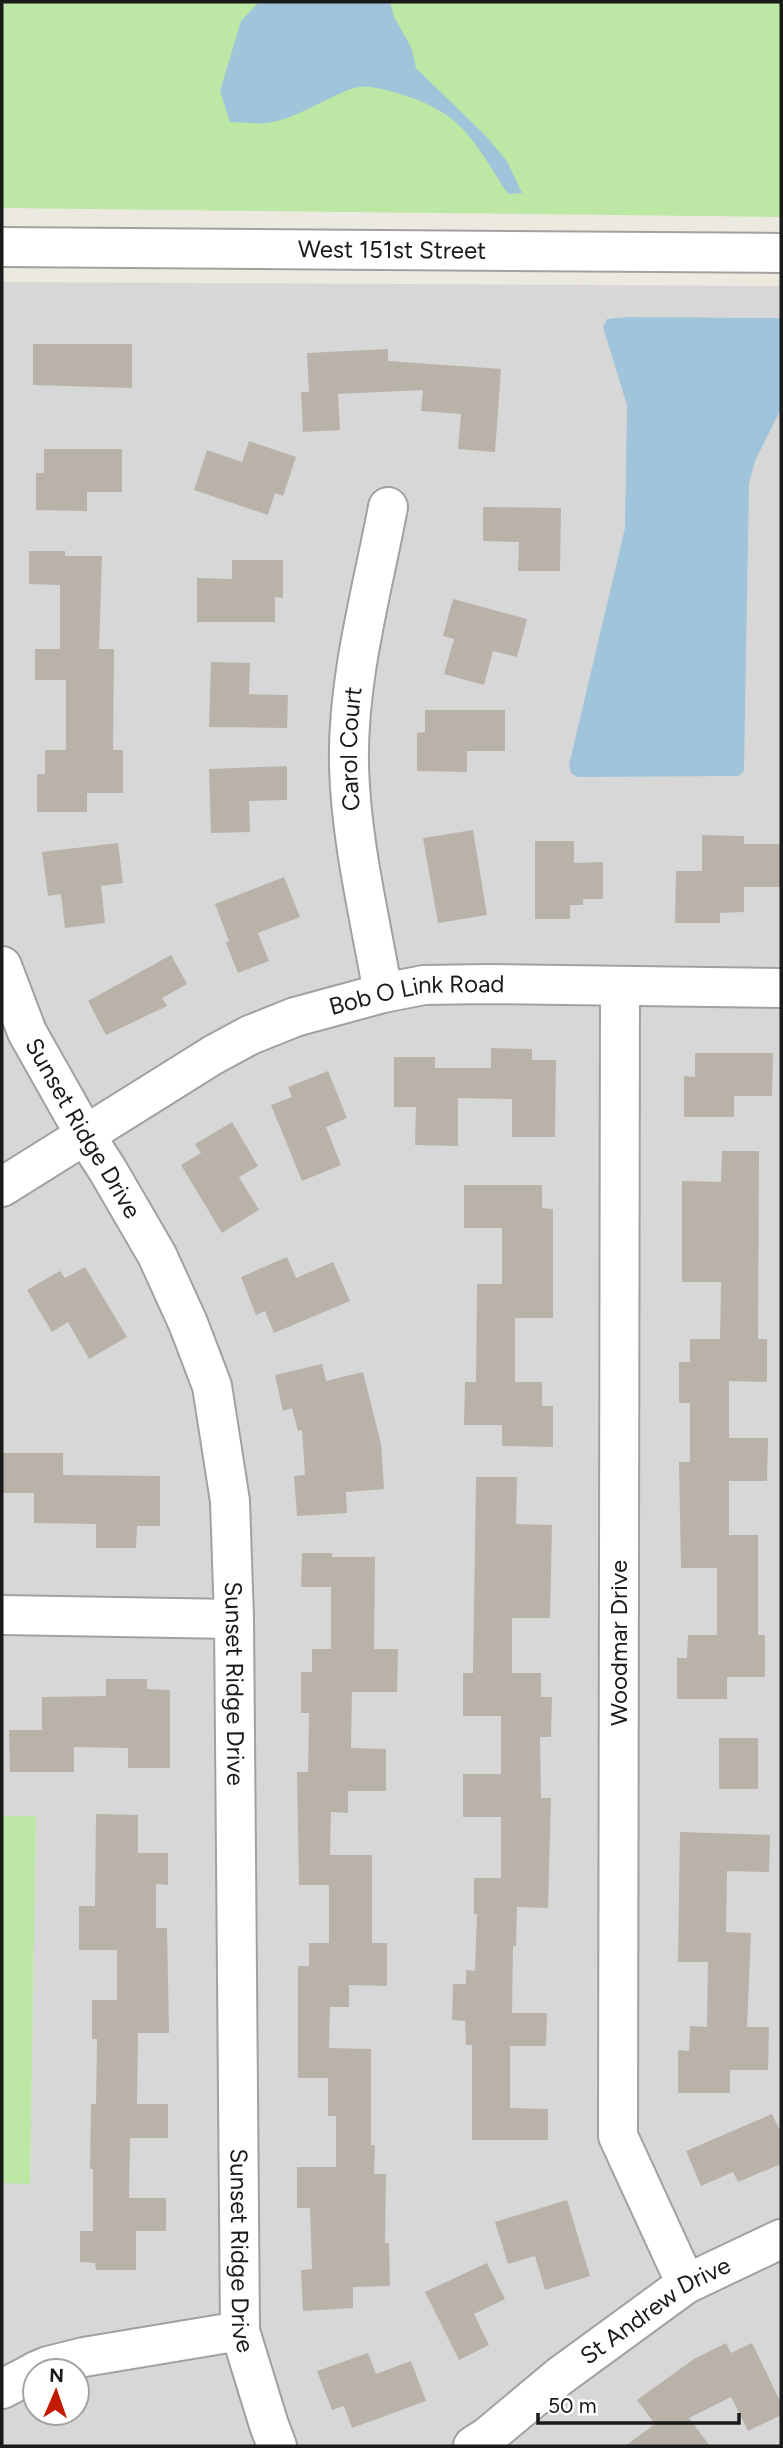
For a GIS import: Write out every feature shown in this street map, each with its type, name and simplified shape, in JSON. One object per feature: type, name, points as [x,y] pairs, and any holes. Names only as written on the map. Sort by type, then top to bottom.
[{"type":"street","name":"West 151st Street","points":[[2,247],[781,253]]},
{"type":"street","name":"Carol Court","points":[[383,993],[356,840],[349,766],[350,722],[356,672],[388,507]]},
{"type":"street","name":"Sunset Ridge Drive","points":[[2,966],[27,1032],[157,1255],[188,1323],[212,1386],[230,1500],[234,1619],[240,2331],[268,2425],[277,2446]]},
{"type":"street","name":"Bob O Link Road","points":[[2,1187],[250,1035],[295,1017],[383,993],[425,985],[486,984],[781,988]]},
{"type":"street","name":"Woodmar Drive","points":[[620,987],[618,2136],[686,2284]]},
{"type":"street","points":[[2,1615],[234,1619]]},
{"type":"street","name":"St Andrew Drive","points":[[473,2446],[488,2437],[560,2376],[686,2284],[781,2239]]},
{"type":"street","points":[[84,2357],[240,2331]]},
{"type":"street","points":[[2,2389],[21,2379]]},
{"type":"shaded area","points":[[2,282],[781,286],[781,2446],[2,2446],[2,2183],[30,2183],[36,1817],[2,1816]]},
{"type":"green space","points":[[2,2],[781,2],[781,217],[2,208]]},
{"type":"green space","points":[[2,1816],[36,1816],[30,2184],[2,2183]]},
{"type":"water","points":[[259,2],[390,2],[394,17],[412,49],[416,68],[485,135],[507,161],[522,193],[508,194],[474,142],[450,118],[435,108],[383,89],[356,88],[277,121],[230,122],[220,91],[241,21]]},
{"type":"water","points":[[781,318],[781,409],[755,461],[749,484],[744,771],[739,776],[578,777],[571,773],[569,765],[625,528],[627,405],[603,327],[607,319]]},
{"type":"building","points":[[33,344],[132,344],[132,388],[33,385]]},
{"type":"building","points":[[388,349],[388,361],[501,369],[495,452],[458,449],[461,414],[421,411],[423,390],[338,394],[340,430],[303,432],[301,392],[309,392],[307,353]]},
{"type":"building","points":[[249,441],[296,457],[283,496],[275,493],[268,515],[194,490],[207,450],[242,462]]},
{"type":"building","points":[[44,449],[122,449],[122,492],[87,492],[87,511],[36,510],[36,473],[44,473]]},
{"type":"building","points":[[483,507],[561,508],[560,571],[518,571],[519,542],[483,541]]},
{"type":"building","points":[[29,551],[65,551],[65,556],[102,556],[99,649],[114,649],[113,750],[123,750],[123,793],[87,793],[87,812],[37,812],[37,774],[45,774],[45,750],[66,750],[66,680],[35,680],[35,649],[60,649],[60,585],[29,584]]},
{"type":"building","points":[[232,560],[283,560],[283,598],[275,597],[275,622],[197,622],[197,578],[232,579]]},
{"type":"building","points":[[453,599],[527,619],[517,657],[493,651],[484,685],[444,674],[454,639],[443,636]]},
{"type":"building","points":[[211,662],[250,663],[249,694],[288,695],[287,728],[209,727]]},
{"type":"building","points":[[425,710],[505,710],[505,751],[467,751],[467,772],[417,771],[417,733],[425,732]]},
{"type":"building","points":[[287,766],[287,800],[249,801],[250,832],[211,833],[209,769]]},
{"type":"building","points":[[473,830],[487,915],[438,923],[423,838]]},
{"type":"building","points":[[702,835],[744,836],[744,844],[781,844],[781,887],[744,887],[744,912],[720,913],[720,923],[675,923],[676,871],[702,871]]},
{"type":"building","points":[[535,841],[574,841],[574,863],[603,862],[603,899],[583,899],[583,905],[570,905],[570,919],[535,919]]},
{"type":"building","points":[[118,843],[123,883],[101,886],[105,923],[65,928],[61,894],[48,896],[42,852]]},
{"type":"building","points":[[284,877],[300,917],[258,933],[269,961],[238,973],[215,904]]},
{"type":"building","points":[[171,955],[187,984],[162,998],[167,1006],[106,1035],[88,1001]]},
{"type":"building","points":[[491,1048],[532,1049],[532,1060],[556,1060],[555,1137],[512,1137],[512,1099],[458,1098],[458,1146],[415,1145],[416,1107],[394,1107],[394,1057],[435,1057],[435,1068],[491,1068]]},
{"type":"building","points":[[695,1053],[773,1053],[772,1096],[734,1096],[734,1117],[684,1117],[684,1076],[695,1077]]},
{"type":"building","points":[[328,1071],[347,1118],[326,1127],[341,1165],[302,1181],[271,1105],[292,1097],[288,1087]]},
{"type":"building","points":[[232,1122],[258,1166],[239,1177],[259,1210],[222,1233],[181,1165],[201,1153],[195,1144]]},
{"type":"building","points":[[722,1151],[759,1151],[758,1339],[767,1339],[767,1382],[729,1381],[729,1438],[768,1438],[767,1481],[729,1481],[729,1535],[758,1535],[758,1635],[765,1635],[765,1677],[727,1677],[727,1699],[677,1699],[677,1658],[687,1658],[688,1635],[717,1635],[717,1568],[681,1568],[679,1462],[690,1462],[690,1403],[679,1403],[679,1362],[690,1362],[690,1339],[720,1339],[721,1282],[682,1282],[682,1181],[721,1182]]},
{"type":"building","points":[[464,1185],[542,1185],[542,1208],[553,1209],[553,1318],[515,1318],[515,1382],[542,1382],[542,1406],[553,1406],[553,1447],[502,1446],[502,1425],[464,1425],[465,1382],[476,1382],[477,1284],[502,1284],[502,1228],[464,1228]]},
{"type":"building","points":[[287,1257],[296,1278],[333,1262],[350,1301],[274,1333],[265,1311],[256,1315],[241,1277]]},
{"type":"building","points":[[85,1267],[127,1337],[89,1359],[68,1322],[52,1332],[27,1290],[60,1271],[65,1278]]},
{"type":"building","points":[[322,1364],[326,1381],[363,1372],[381,1444],[384,1489],[346,1492],[347,1513],[297,1516],[294,1476],[305,1475],[302,1430],[298,1431],[292,1408],[283,1411],[275,1375]]},
{"type":"building","points":[[2,1453],[63,1453],[63,1475],[160,1476],[160,1526],[137,1526],[136,1548],[96,1548],[96,1524],[34,1523],[34,1493],[2,1493]]},
{"type":"building","points":[[476,1477],[517,1477],[516,1524],[552,1525],[550,1618],[512,1618],[512,1673],[541,1673],[541,1697],[552,1697],[551,1737],[540,1737],[541,1798],[551,1798],[548,1908],[517,1907],[516,1946],[513,1946],[512,2013],[547,2013],[546,2046],[510,2046],[510,2108],[548,2109],[548,2140],[472,2140],[472,2045],[466,2045],[465,2021],[452,2020],[453,1984],[466,1984],[466,1970],[475,1971],[477,1914],[474,1914],[474,1878],[501,1878],[501,1817],[463,1817],[463,1774],[501,1774],[501,1716],[463,1716],[463,1673],[473,1673]]},
{"type":"building","points":[[302,1553],[332,1553],[332,1557],[375,1557],[374,1649],[398,1649],[397,1692],[352,1692],[351,1748],[386,1749],[386,1791],[348,1791],[348,1813],[331,1812],[330,1855],[372,1855],[372,1943],[387,1943],[387,1986],[349,1985],[349,2007],[330,2007],[329,2048],[371,2049],[371,2145],[375,2145],[374,2174],[386,2174],[385,2243],[389,2243],[390,2286],[353,2287],[353,2308],[303,2311],[301,2270],[312,2269],[310,2208],[297,2208],[297,2167],[336,2167],[336,2116],[328,2116],[328,2078],[298,2078],[298,1966],[309,1966],[309,1943],[329,1943],[329,1885],[299,1885],[297,1772],[308,1772],[309,1713],[301,1713],[301,1672],[312,1672],[312,1649],[331,1649],[331,1587],[301,1587]]},
{"type":"building","points":[[106,1679],[147,1679],[147,1689],[170,1690],[170,1768],[128,1768],[128,1748],[74,1747],[74,1772],[10,1772],[9,1730],[42,1730],[42,1697],[106,1696]]},
{"type":"building","points":[[719,1738],[758,1738],[758,1789],[719,1789]]},
{"type":"building","points":[[96,1814],[138,1815],[138,1853],[168,1853],[168,1885],[156,1884],[156,1928],[167,1928],[169,2033],[138,2033],[137,2104],[168,2104],[168,2138],[130,2138],[129,2198],[166,2198],[166,2231],[136,2231],[136,2270],[96,2270],[95,2263],[80,2262],[80,2231],[93,2231],[91,2104],[96,2104],[97,2039],[92,2039],[92,2000],[117,2000],[117,1950],[79,1950],[79,1906],[95,1906]]},
{"type":"building","points":[[680,1832],[770,1835],[769,1872],[727,1871],[726,1932],[751,1933],[747,2027],[769,2027],[768,2070],[730,2070],[730,2093],[678,2093],[678,2050],[689,2051],[690,2026],[707,2027],[708,1962],[678,1962]]},
{"type":"building","points":[[772,2114],[781,2133],[781,2164],[738,2182],[733,2172],[701,2186],[686,2151]]},
{"type":"building","points":[[567,2200],[590,2276],[545,2290],[535,2256],[508,2264],[495,2222]]},
{"type":"building","points":[[487,2263],[505,2299],[474,2314],[489,2345],[459,2360],[425,2292]]},
{"type":"building","points":[[726,2343],[731,2353],[752,2343],[781,2403],[781,2415],[748,2431],[731,2397],[689,2418],[710,2446],[625,2446],[655,2424],[637,2400],[694,2359]]},
{"type":"building","points":[[368,2353],[376,2374],[411,2361],[426,2401],[352,2428],[344,2406],[332,2410],[317,2371]]}]
